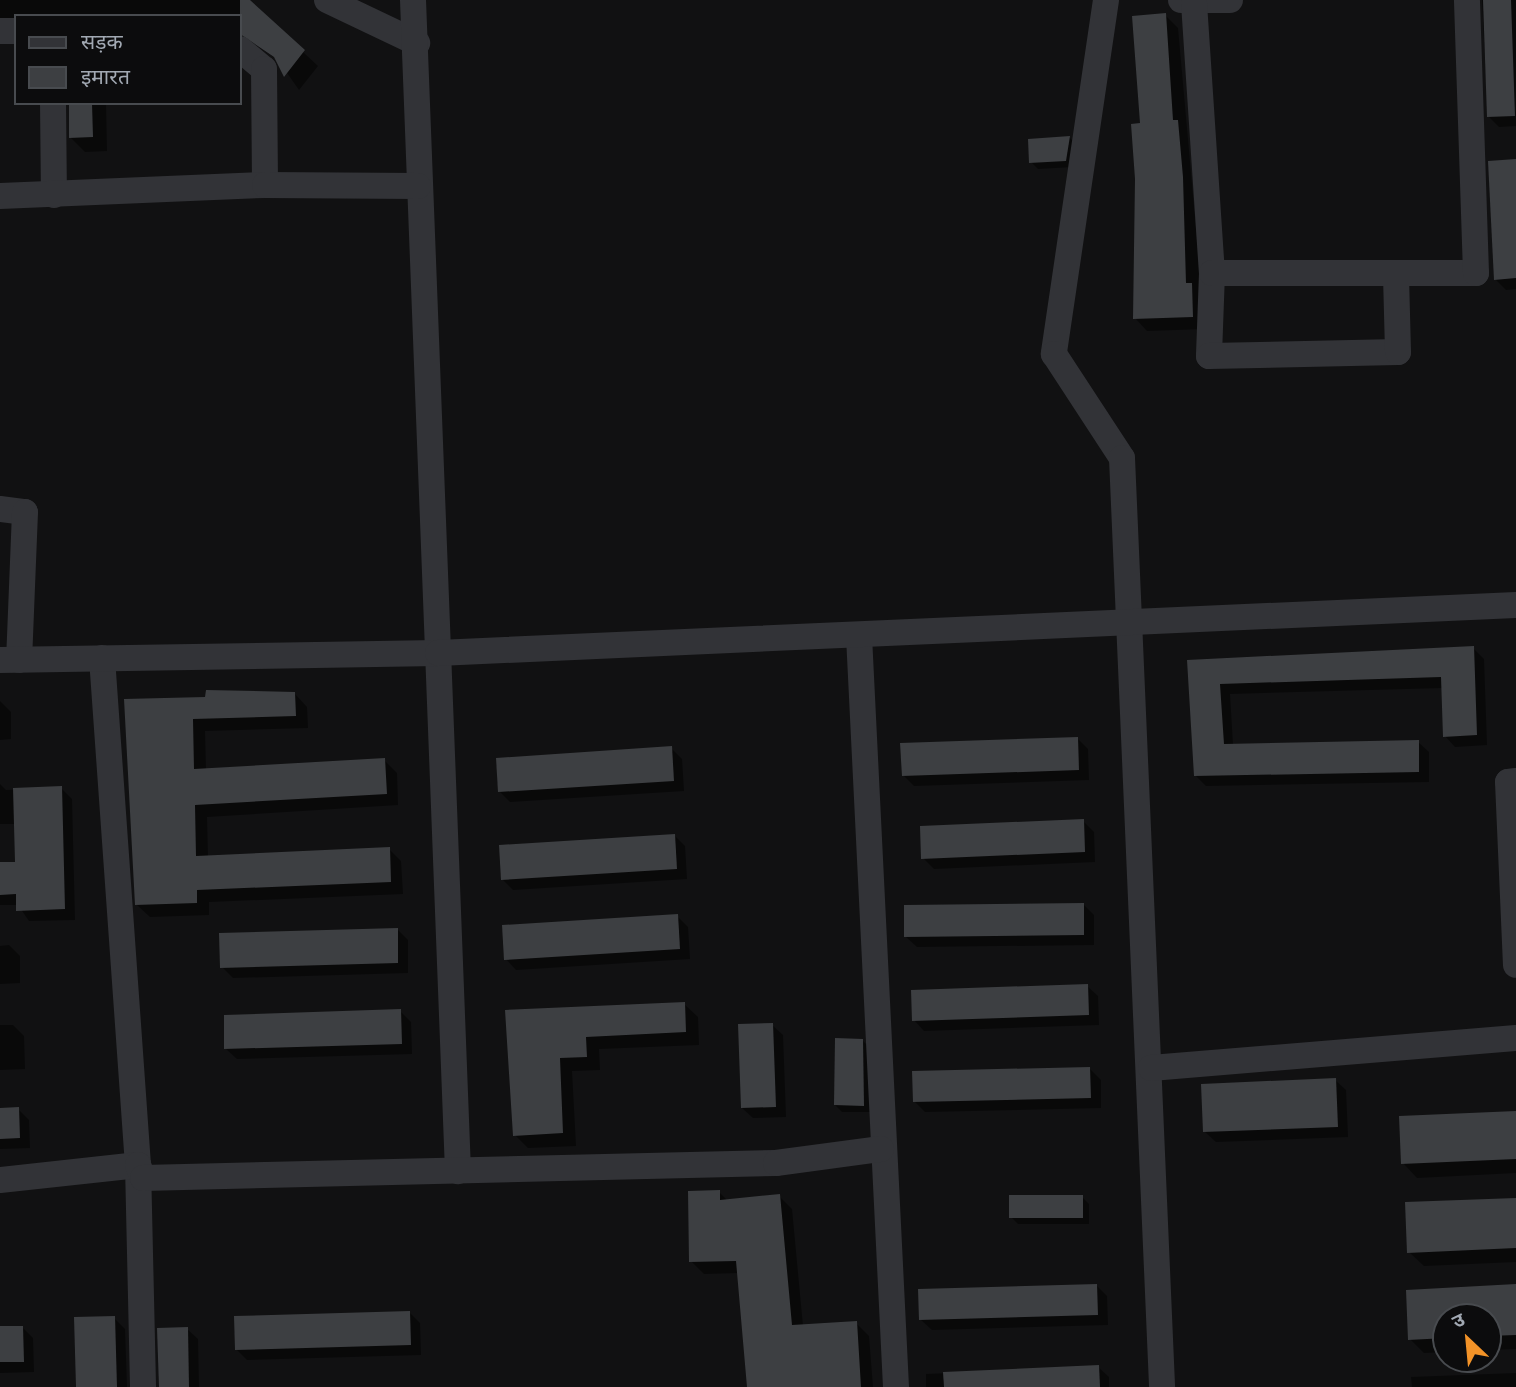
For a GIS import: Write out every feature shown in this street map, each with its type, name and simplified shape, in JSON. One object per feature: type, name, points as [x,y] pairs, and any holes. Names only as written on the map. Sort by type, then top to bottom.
[{"type":"street","points":[[327,0],[417,43]]},
{"type":"street","points":[[413,0],[417,43],[418,186],[458,1171]]},
{"type":"street","points":[[1106,0],[1054,354],[1122,458],[1126,622],[1152,1069],[1161,1387]]},
{"type":"street","points":[[1230,0],[1188,2],[1212,273],[1209,356],[1398,352],[1396,275]]},
{"type":"street","points":[[1212,273],[1476,273],[1467,0]]},
{"type":"street","points":[[242,51],[264,69],[265,185]]},
{"type":"street","points":[[53,105],[54,195]]},
{"type":"street","points":[[0,196],[265,185],[418,186]]},
{"type":"street","points":[[0,509],[25,512],[10,660],[438,653],[1516,605]]},
{"type":"street","points":[[859,636],[881,1149],[896,1387]]},
{"type":"street","points":[[102,658],[138,1165],[143,1387]]},
{"type":"street","points":[[1516,781],[1508,782],[1516,965]]},
{"type":"street","points":[[1152,1069],[1516,1038]]},
{"type":"street","points":[[138,1165],[143,1178],[776,1163],[881,1149]]},
{"type":"street","points":[[0,1180],[138,1165]]},
{"type":"building","points":[[240,0],[250,0],[305,50],[284,77],[274,57],[242,35]]},
{"type":"building","points":[[1483,0],[1511,0],[1515,116],[1487,117]]},
{"type":"building","points":[[1166,13],[1173,120],[1178,120],[1183,177],[1186,283],[1192,283],[1193,317],[1133,319],[1135,179],[1131,124],[1140,123],[1132,16]]},
{"type":"building","points":[[69,105],[92,105],[93,137],[69,138]]},
{"type":"building","points":[[1070,136],[1066,161],[1029,163],[1028,139]]},
{"type":"building","points":[[1516,159],[1516,278],[1494,280],[1488,161]]},
{"type":"building","points":[[1474,646],[1477,735],[1443,737],[1441,677],[1220,684],[1224,744],[1419,740],[1419,772],[1194,776],[1187,660]]},
{"type":"building","points":[[206,690],[295,692],[296,716],[193,719],[194,769],[385,758],[387,794],[195,805],[196,856],[390,847],[391,882],[197,890],[197,903],[135,905],[124,699],[205,697]]},
{"type":"building","points":[[1078,737],[1079,770],[902,776],[900,743]]},
{"type":"building","points":[[672,746],[674,781],[498,792],[496,758]]},
{"type":"building","points":[[62,786],[65,909],[16,911],[16,894],[0,895],[0,862],[15,862],[13,788]]},
{"type":"building","points":[[1084,819],[1085,852],[921,859],[920,826]]},
{"type":"building","points":[[675,834],[677,869],[501,880],[499,845]]},
{"type":"building","points":[[1084,903],[1084,935],[904,937],[904,905]]},
{"type":"building","points":[[678,914],[680,949],[504,960],[502,925]]},
{"type":"building","points":[[398,928],[398,963],[220,968],[219,933]]},
{"type":"building","points":[[1088,984],[1089,1015],[912,1021],[911,990]]},
{"type":"building","points":[[685,1002],[686,1032],[586,1037],[587,1057],[560,1058],[563,1133],[513,1136],[505,1010]]},
{"type":"building","points":[[401,1009],[402,1044],[224,1049],[224,1015]]},
{"type":"building","points":[[773,1023],[776,1107],[741,1108],[738,1024]]},
{"type":"building","points":[[835,1038],[863,1039],[864,1106],[834,1105]]},
{"type":"building","points":[[1090,1067],[1091,1098],[913,1102],[912,1071]]},
{"type":"building","points":[[1336,1078],[1338,1127],[1203,1132],[1201,1084]]},
{"type":"building","points":[[19,1107],[20,1138],[0,1139],[0,1108]]},
{"type":"building","points":[[1516,1111],[1516,1159],[1401,1164],[1399,1116]]},
{"type":"building","points":[[720,1190],[720,1200],[780,1194],[792,1325],[857,1321],[861,1387],[747,1387],[736,1261],[689,1262],[688,1191]]},
{"type":"building","points":[[1009,1195],[1083,1195],[1083,1218],[1009,1218]]},
{"type":"building","points":[[1516,1198],[1516,1248],[1407,1253],[1405,1202]]},
{"type":"building","points":[[1097,1284],[1098,1315],[919,1320],[918,1289]]},
{"type":"building","points":[[1516,1284],[1516,1335],[1502,1336],[1502,1303],[1432,1303],[1432,1339],[1408,1340],[1406,1290]]},
{"type":"building","points":[[410,1311],[411,1345],[235,1350],[234,1316]]},
{"type":"building","points":[[115,1316],[117,1387],[76,1387],[74,1317]]},
{"type":"building","points":[[0,1326],[23,1326],[24,1362],[0,1362]]},
{"type":"building","points":[[188,1327],[189,1387],[159,1387],[157,1328]]},
{"type":"building","points":[[1099,1365],[1100,1387],[944,1387],[943,1372]]}]
